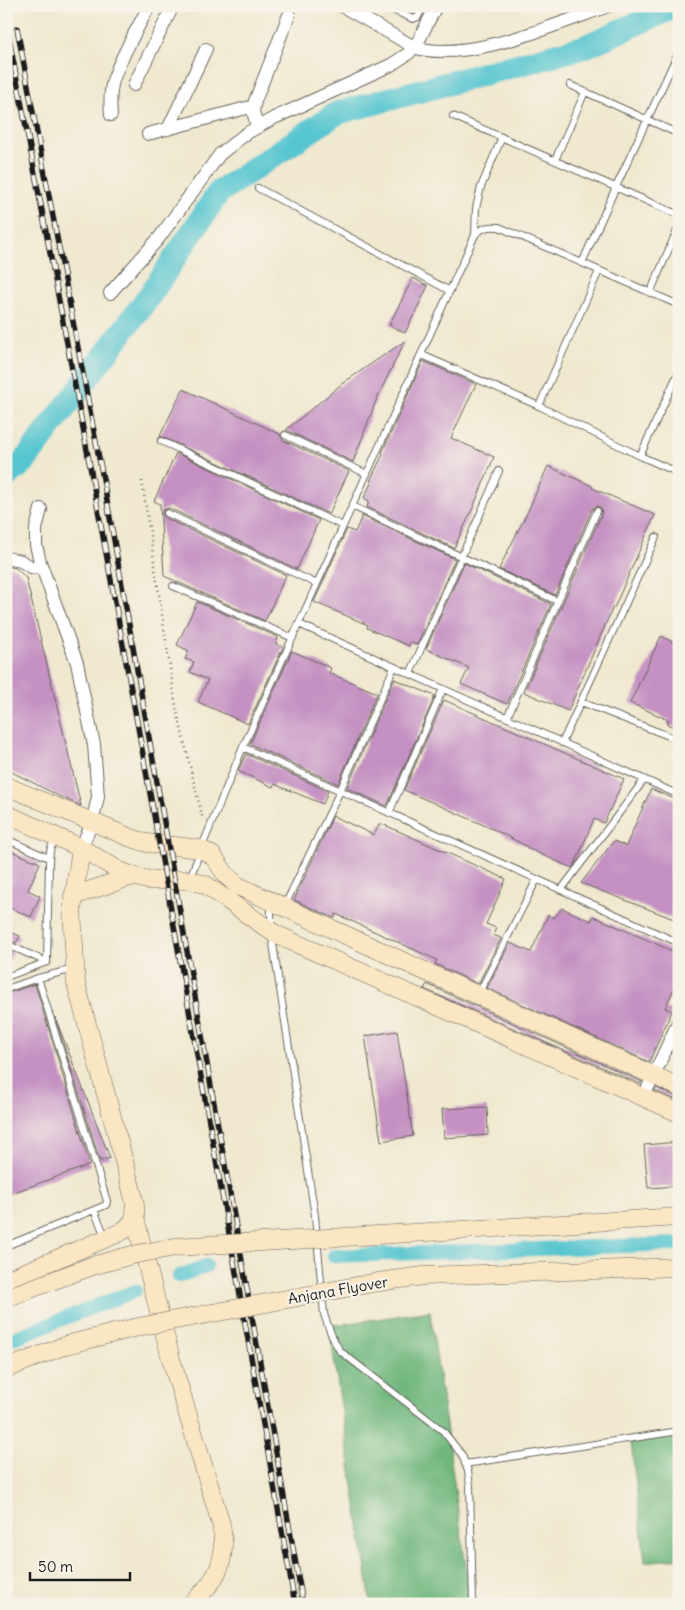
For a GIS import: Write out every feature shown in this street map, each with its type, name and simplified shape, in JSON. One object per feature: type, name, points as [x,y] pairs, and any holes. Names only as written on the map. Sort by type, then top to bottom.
[{"type":"main road","points":[[6,786],[147,843],[204,843],[226,875],[238,886],[653,1076],[676,1080]]},
{"type":"main road","points":[[6,814],[81,848],[118,870],[133,876],[148,880],[190,880],[206,885],[271,931],[679,1114]]},
{"type":"main road","points":[[81,848],[73,896],[72,926],[76,983],[80,1003],[132,1191],[135,1204],[135,1218],[172,1359],[222,1524],[224,1537],[224,1557],[217,1574],[200,1596],[191,1604]]},
{"type":"main road","points":[[73,896],[133,876]]},
{"type":"main road","points":[[6,1298],[92,1266],[132,1255],[175,1247],[679,1217]]},
{"type":"main road","points":[[6,1280],[128,1228],[135,1218]]},
{"type":"main road","name":"Anjana Flyover","points":[[6,1368],[66,1345],[138,1327],[378,1282],[423,1276],[679,1268]]},
{"type":"street","points":[[111,115],[110,100],[114,78],[149,6]]},
{"type":"street","points":[[134,85],[173,6]]},
{"type":"street","points":[[342,6],[414,47],[424,50],[460,51],[516,38],[608,6]]},
{"type":"street","points":[[110,293],[159,238],[220,154],[247,133],[274,118],[391,65],[414,47],[436,6]]},
{"type":"street","points":[[257,127],[253,111],[254,101],[289,15]]},
{"type":"street","points":[[168,129],[206,49]]},
{"type":"street","points":[[148,134],[254,106]]},
{"type":"street","points":[[41,509],[36,530],[36,545],[42,568],[77,663],[92,736],[98,797],[92,822],[81,848]]},
{"type":"street","points":[[6,558],[21,561],[30,568],[42,568]]},
{"type":"street","points":[[643,1098],[679,1021]]},
{"type":"lane","points":[[384,6],[413,19],[418,17],[423,6]]},
{"type":"lane","points":[[582,264],[646,120],[679,52]]},
{"type":"lane","points":[[570,85],[679,134]]},
{"type":"lane","points":[[555,160],[585,92]]},
{"type":"lane","points":[[453,116],[679,215]]},
{"type":"lane","points":[[190,880],[243,747],[475,235],[476,208],[481,187],[502,137]]},
{"type":"lane","points":[[258,188],[450,291]]},
{"type":"lane","points":[[475,235],[482,229],[490,226],[499,227],[679,305]]},
{"type":"lane","points":[[650,293],[679,226]]},
{"type":"lane","points":[[540,406],[599,271]]},
{"type":"lane","points":[[422,355],[540,406],[640,456],[679,473]]},
{"type":"lane","points":[[640,456],[679,370]]},
{"type":"lane","points":[[285,435],[367,474]]},
{"type":"lane","points":[[160,441],[343,526]]},
{"type":"lane","points":[[410,674],[499,470]]},
{"type":"lane","points":[[352,506],[557,601]]},
{"type":"lane","points":[[507,718],[597,511]]},
{"type":"lane","points":[[167,513],[317,584]]},
{"type":"lane","points":[[562,743],[656,537]]},
{"type":"lane","points":[[173,586],[292,638]]},
{"type":"lane","points":[[299,624],[679,795]]},
{"type":"lane","points":[[394,667],[340,791],[277,905],[271,931],[315,1216],[324,1314],[327,1324],[332,1339],[340,1351],[442,1431],[462,1455],[468,1471],[470,1486],[473,1604]]},
{"type":"lane","points":[[389,812],[443,689]]},
{"type":"lane","points":[[581,702],[679,740]]},
{"type":"lane","points":[[243,747],[679,943]]},
{"type":"lane","points":[[561,890],[644,780]]},
{"type":"lane","points":[[47,962],[49,858],[56,836]]},
{"type":"lane","points":[[6,839],[49,858]]},
{"type":"lane","points":[[477,996],[537,879]]},
{"type":"lane","points":[[6,944],[47,962]]},
{"type":"lane","points":[[6,977],[47,962]]},
{"type":"lane","points":[[6,989],[75,968]]},
{"type":"lane","points":[[6,1246],[106,1205],[107,1200],[38,978]]},
{"type":"lane","points":[[94,1210],[106,1238]]},
{"type":"lane","points":[[465,1464],[679,1431]]},
{"type":"path","points":[[142,481],[176,707],[204,843]]},
{"type":"green space","points":[[430,1311],[471,1603],[371,1604],[329,1326]]},
{"type":"green space","points":[[679,1436],[679,1558],[645,1562],[631,1442]]},
{"type":"building","points":[[413,278],[428,286],[405,333],[389,325]]},
{"type":"building","points":[[405,341],[377,398],[353,462],[286,430],[343,383]]},
{"type":"building","points":[[423,361],[476,384],[451,438],[494,457],[454,548],[367,507],[369,501],[364,498]]},
{"type":"building","points":[[183,389],[280,434],[283,440],[349,471],[329,514],[160,436]]},
{"type":"building","points":[[176,453],[319,520],[297,569],[169,508],[163,510],[162,514],[165,518],[286,575],[265,621],[164,576],[160,504],[154,501]]},
{"type":"building","points":[[548,466],[592,486],[592,488],[655,515],[568,711],[524,692],[602,513],[601,508],[597,506],[592,509],[555,595],[499,569]]},
{"type":"building","points":[[362,516],[455,559],[417,645],[410,642],[409,646],[367,628],[368,625],[314,602],[347,529],[355,532]]},
{"type":"building","points":[[464,563],[551,604],[507,704],[461,684],[469,668],[426,649]]},
{"type":"building","points":[[6,566],[16,568],[26,578],[81,806],[6,769]]},
{"type":"building","points":[[197,602],[278,637],[276,644],[283,647],[248,724],[198,702],[208,680],[190,672],[194,662],[185,659],[189,651],[177,645]]},
{"type":"building","points":[[661,636],[679,645],[679,729],[667,724],[669,720],[630,703]]},
{"type":"building","points":[[292,651],[331,668],[329,673],[377,693],[338,784],[250,744]]},
{"type":"building","points":[[394,679],[435,696],[387,806],[347,788]]},
{"type":"building","points":[[444,700],[624,779],[604,823],[594,819],[572,868],[527,848],[495,830],[404,790]]},
{"type":"building","points":[[246,754],[328,791],[323,804],[274,784],[273,787],[238,771]]},
{"type":"building","points":[[651,789],[679,801],[679,921],[581,883],[614,841],[626,846]]},
{"type":"building","points":[[333,816],[374,835],[380,823],[506,879],[486,924],[496,928],[493,935],[501,938],[478,984],[435,964],[437,960],[336,914],[334,918],[294,900]]},
{"type":"building","points":[[6,849],[40,863],[28,890],[40,896],[31,917],[6,906]]},
{"type":"building","points":[[562,908],[591,921],[593,916],[679,954],[679,978],[665,1008],[672,1011],[649,1062],[487,988],[510,943],[531,952],[548,915],[554,918]]},
{"type":"building","points":[[6,930],[20,936],[16,943],[6,939]]},
{"type":"building","points":[[6,950],[13,952],[6,967]]},
{"type":"building","points":[[35,984],[90,1165],[6,1195],[6,994]]},
{"type":"building","points":[[427,984],[642,1082],[640,1084],[424,989]]},
{"type":"building","points":[[55,1017],[110,1158],[100,1161]]},
{"type":"building","points":[[397,1031],[413,1136],[381,1141],[365,1036]]},
{"type":"building","points":[[656,1088],[679,1097],[679,1101],[655,1091]]},
{"type":"building","points":[[487,1107],[488,1135],[444,1138],[442,1109]]},
{"type":"building","points":[[679,1142],[679,1186],[648,1188],[644,1145]]},
{"type":"waterway","points":[[6,477],[24,462],[150,295],[219,192],[337,113],[584,47],[677,6]]},
{"type":"waterway","points":[[334,1256],[679,1244]]},
{"type":"waterway","points":[[179,1276],[206,1266]]},
{"type":"waterway","points":[[6,1341],[135,1291]]},
{"type":"railway","points":[[6,23],[117,615],[295,1604]]},
{"type":"railway","points":[[17,28],[104,484],[303,1604]]}]
